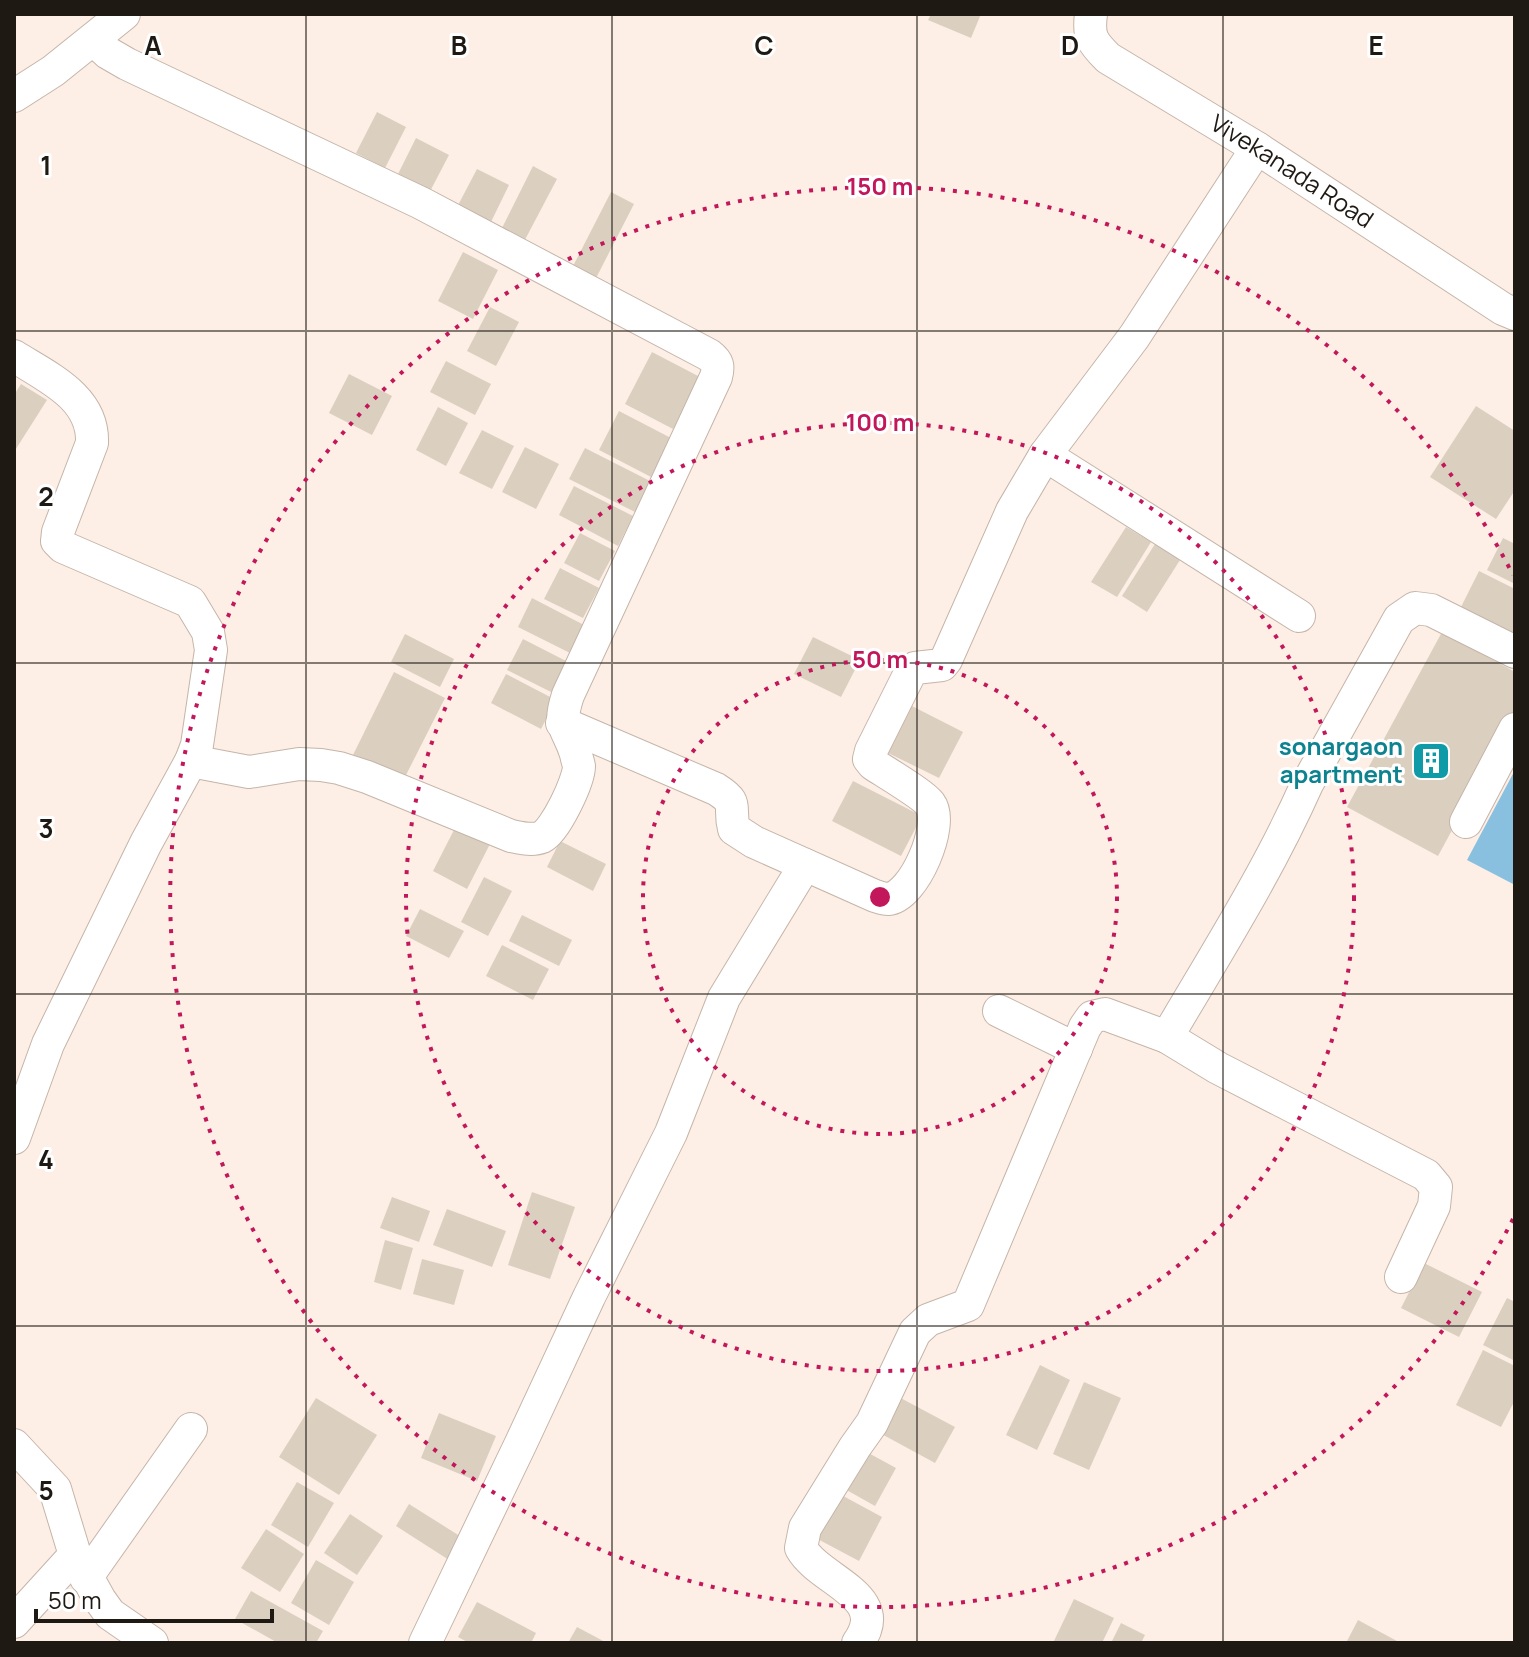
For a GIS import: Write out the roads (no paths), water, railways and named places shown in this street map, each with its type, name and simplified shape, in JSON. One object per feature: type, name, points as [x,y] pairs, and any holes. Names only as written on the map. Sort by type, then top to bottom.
[{"type":"street","points":[[14,96],[53,71],[124,14]]},
{"type":"street","name":"Vivekanada Road","points":[[1091,14],[1089,32],[1095,46],[1108,58],[1257,148],[1515,314]]},
{"type":"street","points":[[94,40],[127,64],[421,203],[709,355],[718,368],[568,695],[562,723],[579,766],[575,783],[545,836],[511,836],[339,768],[299,764],[249,772],[191,761]]},
{"type":"street","points":[[562,723],[716,789],[731,800],[732,823],[736,832],[805,865],[888,899],[908,887],[926,853],[935,816],[930,803],[873,764],[869,759],[871,751],[907,675],[915,668],[942,665],[946,660],[1012,511],[1045,455],[1134,337],[1257,148]]},
{"type":"street","points":[[14,356],[70,392],[81,405],[92,431],[92,443],[57,541],[63,547],[190,602],[208,632],[211,650],[197,745],[191,761],[146,843],[48,1044],[14,1138]]},
{"type":"street","points":[[1045,455],[1299,616]]},
{"type":"street","points":[[1167,1037],[1241,911],[1399,619],[1415,608],[1431,610],[1515,652]]},
{"type":"street","points":[[1466,822],[1515,729]]},
{"type":"street","points":[[425,1643],[589,1297],[671,1133],[724,998],[805,865]]},
{"type":"street","points":[[999,1011],[1076,1049]]},
{"type":"street","points":[[866,1640],[868,1614],[851,1592],[806,1556],[801,1548],[805,1528],[872,1423],[915,1332],[928,1320],[968,1305],[1085,1027],[1092,1017],[1105,1014],[1167,1037],[1218,1068],[1426,1175],[1433,1181],[1437,1194],[1401,1277]]},
{"type":"street","points":[[14,1622],[81,1566],[191,1429]]},
{"type":"street","points":[[14,1445],[55,1489],[81,1566],[110,1614],[152,1643]]},
{"type":"water","points":[[1515,770],[1515,885],[1467,860]]},
{"type":"place","name":"sonargaon apartment","points":[[1431,761]]}]
